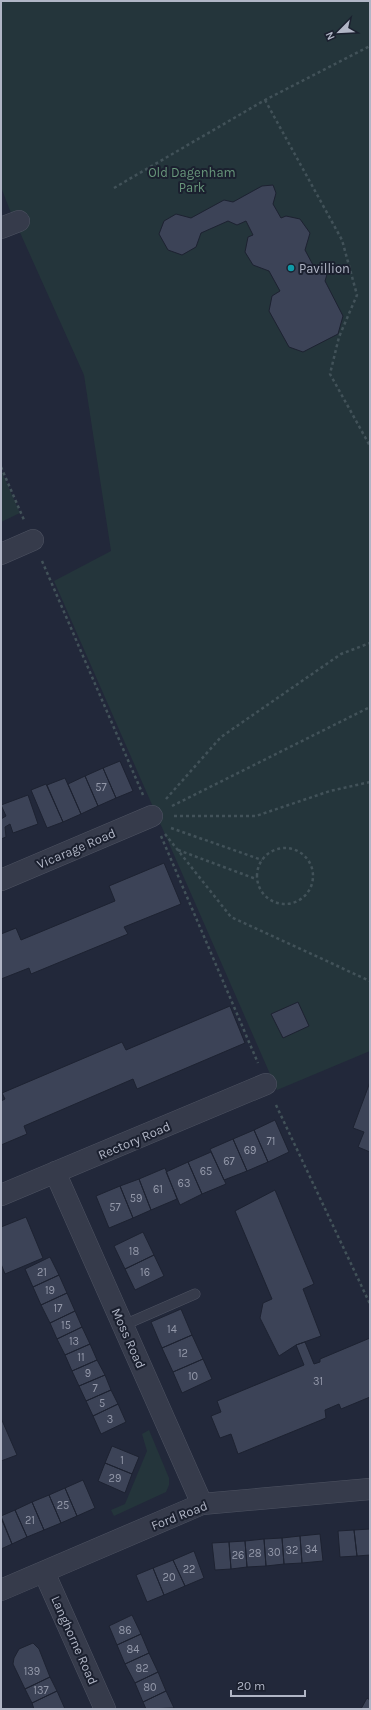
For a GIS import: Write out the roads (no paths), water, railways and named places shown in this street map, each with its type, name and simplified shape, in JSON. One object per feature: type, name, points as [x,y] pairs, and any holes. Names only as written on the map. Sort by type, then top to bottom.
[{"type":"street","points":[[1,554],[33,540]]},
{"type":"street","name":"Vicarage Road","points":[[1,880],[154,819]]},
{"type":"street","name":"Rectory Road","points":[[1,1195],[266,1084]]},
{"type":"street","name":"Moss Road","points":[[55,1172],[202,1504]]},
{"type":"street","name":"Ford Road","points":[[1,1590],[202,1504],[370,1489]]},
{"type":"street","name":"Langhorne Road","points":[[44,1572],[105,1709]]},
{"type":"lane","points":[[124,1325],[195,1294]]},
{"type":"place","name":"Pavillion","points":[[291,268]]},
{"type":"park label","name":"Old Dagenham Park","points":[[192,180]]}]
